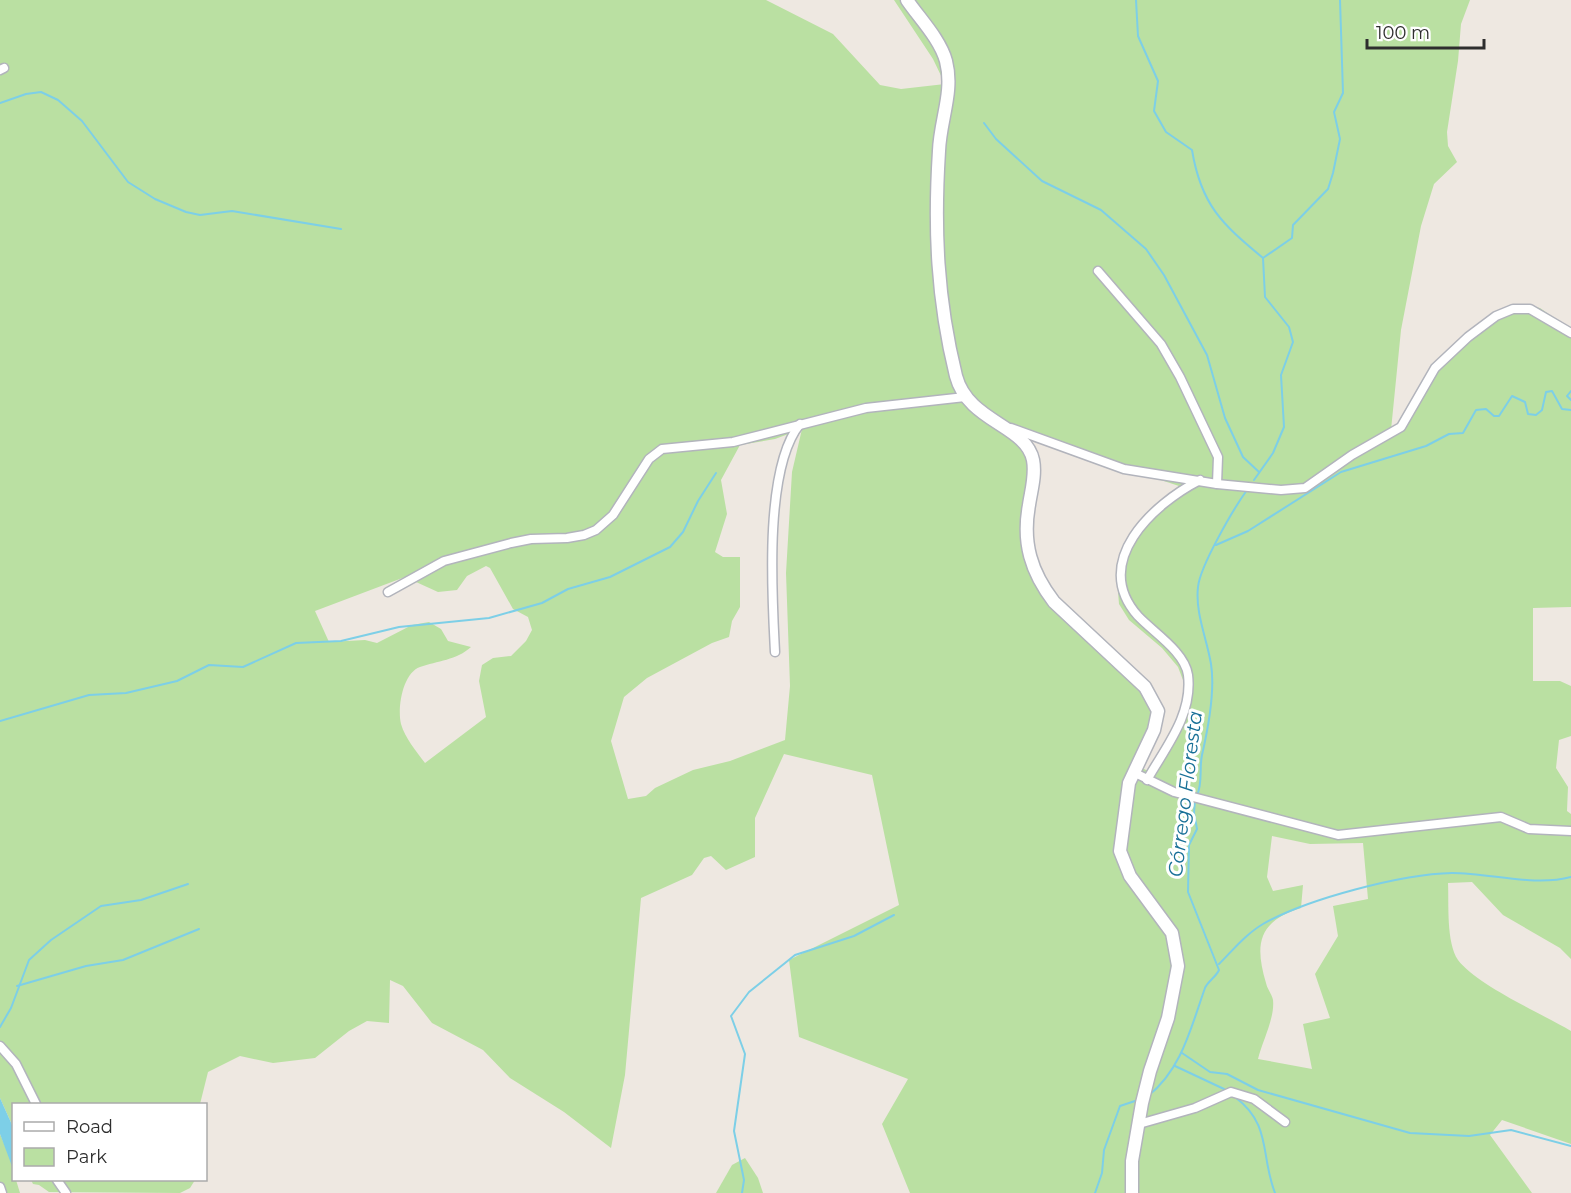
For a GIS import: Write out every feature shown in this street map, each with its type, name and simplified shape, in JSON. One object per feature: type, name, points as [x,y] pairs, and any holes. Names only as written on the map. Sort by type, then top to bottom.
[{"type":"main road","points":[[907,0],[942,51],[949,78],[939,149],[935,222],[941,305],[959,384],[965,397],[981,413],[1020,439],[1033,458],[1033,481],[1025,528],[1026,544],[1036,574],[1054,602],[1115,656],[1145,687],[1154,700],[1158,719],[1133,772],[1122,823],[1120,851],[1130,876],[1172,933],[1178,966],[1168,1018],[1143,1099],[1132,1161],[1132,1193]]},
{"type":"street","points":[[1098,271],[1161,344],[1180,376],[1218,457],[1217,484]]},
{"type":"street","points":[[999,424],[1124,469],[1217,484],[1281,490],[1305,488],[1313,485],[1352,455],[1401,427],[1435,368],[1468,337],[1496,316],[1513,309],[1530,309],[1571,333]]},
{"type":"street","points":[[388,592],[444,561],[521,541],[567,538],[596,530],[613,515],[649,459],[663,449],[734,442],[800,423],[866,408],[965,397]]},
{"type":"street","points":[[775,652],[772,565],[780,470],[788,442],[800,423]]},
{"type":"street","points":[[1147,780],[1178,727],[1184,710],[1188,676],[1178,656],[1128,602],[1122,585],[1123,564],[1131,540],[1148,516],[1161,504],[1200,480]]},
{"type":"street","points":[[1133,772],[1147,780],[1197,798],[1338,835],[1501,817],[1529,829],[1571,831]]},
{"type":"street","points":[[0,1046],[16,1064],[36,1103]]},
{"type":"street","points":[[1139,1124],[1195,1108],[1231,1092],[1254,1099],[1285,1122]]},
{"type":"street","points":[[0,1187],[2,1193]]},
{"type":"green space","points":[[0,0],[766,0],[833,34],[880,85],[901,89],[945,84],[933,59],[894,0],[1470,0],[1461,24],[1447,132],[1448,146],[1457,162],[1434,184],[1421,226],[1401,330],[1391,430],[1403,424],[1431,372],[1487,320],[1526,305],[1540,308],[1571,330],[1571,607],[1533,608],[1533,681],[1560,681],[1571,686],[1571,736],[1559,740],[1556,768],[1568,787],[1567,811],[1571,814],[1571,959],[1560,948],[1503,915],[1472,882],[1448,883],[1450,933],[1458,960],[1467,970],[1494,989],[1571,1031],[1571,1144],[1502,1120],[1490,1135],[1532,1193],[910,1193],[882,1124],[908,1079],[799,1037],[789,960],[899,905],[872,775],[784,754],[755,818],[755,857],[726,870],[711,856],[704,858],[692,875],[641,898],[625,1075],[611,1148],[564,1112],[510,1078],[483,1050],[432,1023],[403,986],[390,980],[389,1023],[367,1021],[349,1031],[315,1058],[273,1063],[240,1056],[208,1072],[200,1103],[12,1103],[12,1125],[0,1098]],"holes":[[[802,429],[792,472],[786,573],[790,686],[785,740],[730,761],[693,770],[655,788],[646,796],[628,799],[611,741],[624,697],[647,678],[712,643],[729,637],[732,621],[740,607],[740,557],[723,557],[715,552],[727,514],[721,480],[740,445],[775,439]],[[1024,435],[1179,486],[1156,504],[1116,566],[1119,604],[1129,620],[1162,648],[1178,667],[1186,688],[1182,715],[1150,772],[1142,768],[1161,725],[1162,716],[1156,694],[1148,681],[1043,585],[1027,536],[1037,461]],[[486,566],[490,568],[513,609],[528,617],[532,630],[526,641],[511,656],[493,658],[482,665],[479,681],[486,717],[425,763],[408,739],[401,724],[400,709],[405,683],[414,670],[453,657],[471,647],[448,641],[441,629],[429,622],[412,625],[377,643],[365,640],[329,642],[315,611],[405,577],[438,592],[457,590],[467,576]],[[1272,836],[1310,844],[1363,843],[1368,899],[1333,906],[1338,936],[1315,974],[1330,1018],[1303,1024],[1312,1069],[1258,1059],[1273,1007],[1260,956],[1263,935],[1276,920],[1301,908],[1303,885],[1273,891],[1267,877]]]},
{"type":"green space","points":[[0,1134],[11,1160],[12,1181],[16,1181],[20,1193],[0,1193]]},
{"type":"green space","points":[[745,1158],[758,1178],[763,1193],[716,1193],[732,1165]]},
{"type":"green space","points":[[32,1181],[194,1181],[190,1188],[180,1193],[49,1192]]},
{"type":"water","points":[[0,1098],[12,1125],[12,1166],[0,1134]]},
{"type":"waterway","points":[[1136,0],[1138,36],[1158,81],[1154,111],[1166,132],[1192,150],[1201,185],[1216,212],[1236,235],[1263,258]]},
{"type":"waterway","points":[[1263,258],[1292,238],[1293,225],[1328,189],[1333,173],[1340,139],[1334,112],[1343,93],[1340,0]]},
{"type":"waterway","points":[[0,103],[26,94],[41,92],[58,100],[82,121],[128,182],[155,199],[186,212],[200,215],[232,211],[341,229]]},
{"type":"waterway","points":[[984,123],[996,139],[1042,181],[1101,210],[1146,249],[1164,275],[1207,355],[1225,418],[1243,457],[1259,472]]},
{"type":"waterway","points":[[1254,480],[1273,453],[1284,427],[1281,375],[1293,342],[1289,327],[1265,297],[1263,258]]},
{"type":"waterway","name":"Córrego Floresta","points":[[1216,545],[1248,531],[1341,472],[1426,446],[1449,434],[1463,433],[1476,410],[1486,409],[1494,416],[1499,416],[1512,396],[1525,402],[1528,414],[1536,415],[1542,410],[1546,392],[1552,391],[1562,409],[1571,410]]},
{"type":"waterway","name":"Córrego Floresta","points":[[1571,391],[1567,396],[1571,400]]},
{"type":"waterway","points":[[0,721],[89,695],[126,693],[177,681],[209,665],[243,667],[296,643],[341,641],[399,627],[489,618],[542,603],[568,589],[610,577],[670,547],[683,532],[698,501],[716,473]]},
{"type":"waterway","name":"Córrego Floresta","points":[[1197,795],[1209,721],[1212,685],[1211,664],[1198,606],[1198,587],[1211,552],[1247,490]]},
{"type":"waterway","name":"Córrego Floresta","points":[[1148,1096],[1160,1085],[1177,1060],[1190,1032],[1205,988],[1219,970],[1188,892],[1189,845],[1197,829],[1194,813],[1195,800]]},
{"type":"waterway","points":[[1219,964],[1245,937],[1263,924],[1329,897],[1382,883],[1431,874],[1452,873],[1542,881],[1571,877]]},
{"type":"waterway","points":[[0,1027],[11,1008],[29,960],[51,940],[101,906],[141,900],[188,884]]},
{"type":"waterway","points":[[742,1193],[744,1180],[734,1131],[745,1054],[731,1016],[749,992],[795,955],[854,936],[894,915]]},
{"type":"waterway","points":[[17,986],[86,966],[123,960],[199,929]]},
{"type":"waterway","points":[[1182,1053],[1210,1072],[1227,1074],[1258,1090],[1410,1133],[1469,1136],[1511,1130],[1571,1146]]},
{"type":"waterway","points":[[1175,1066],[1224,1089]]},
{"type":"waterway","points":[[1235,1097],[1255,1118],[1260,1129],[1275,1193]]},
{"type":"waterway","name":"Córrego Floresta","points":[[1095,1193],[1102,1173],[1104,1150],[1120,1106],[1138,1100]]}]
